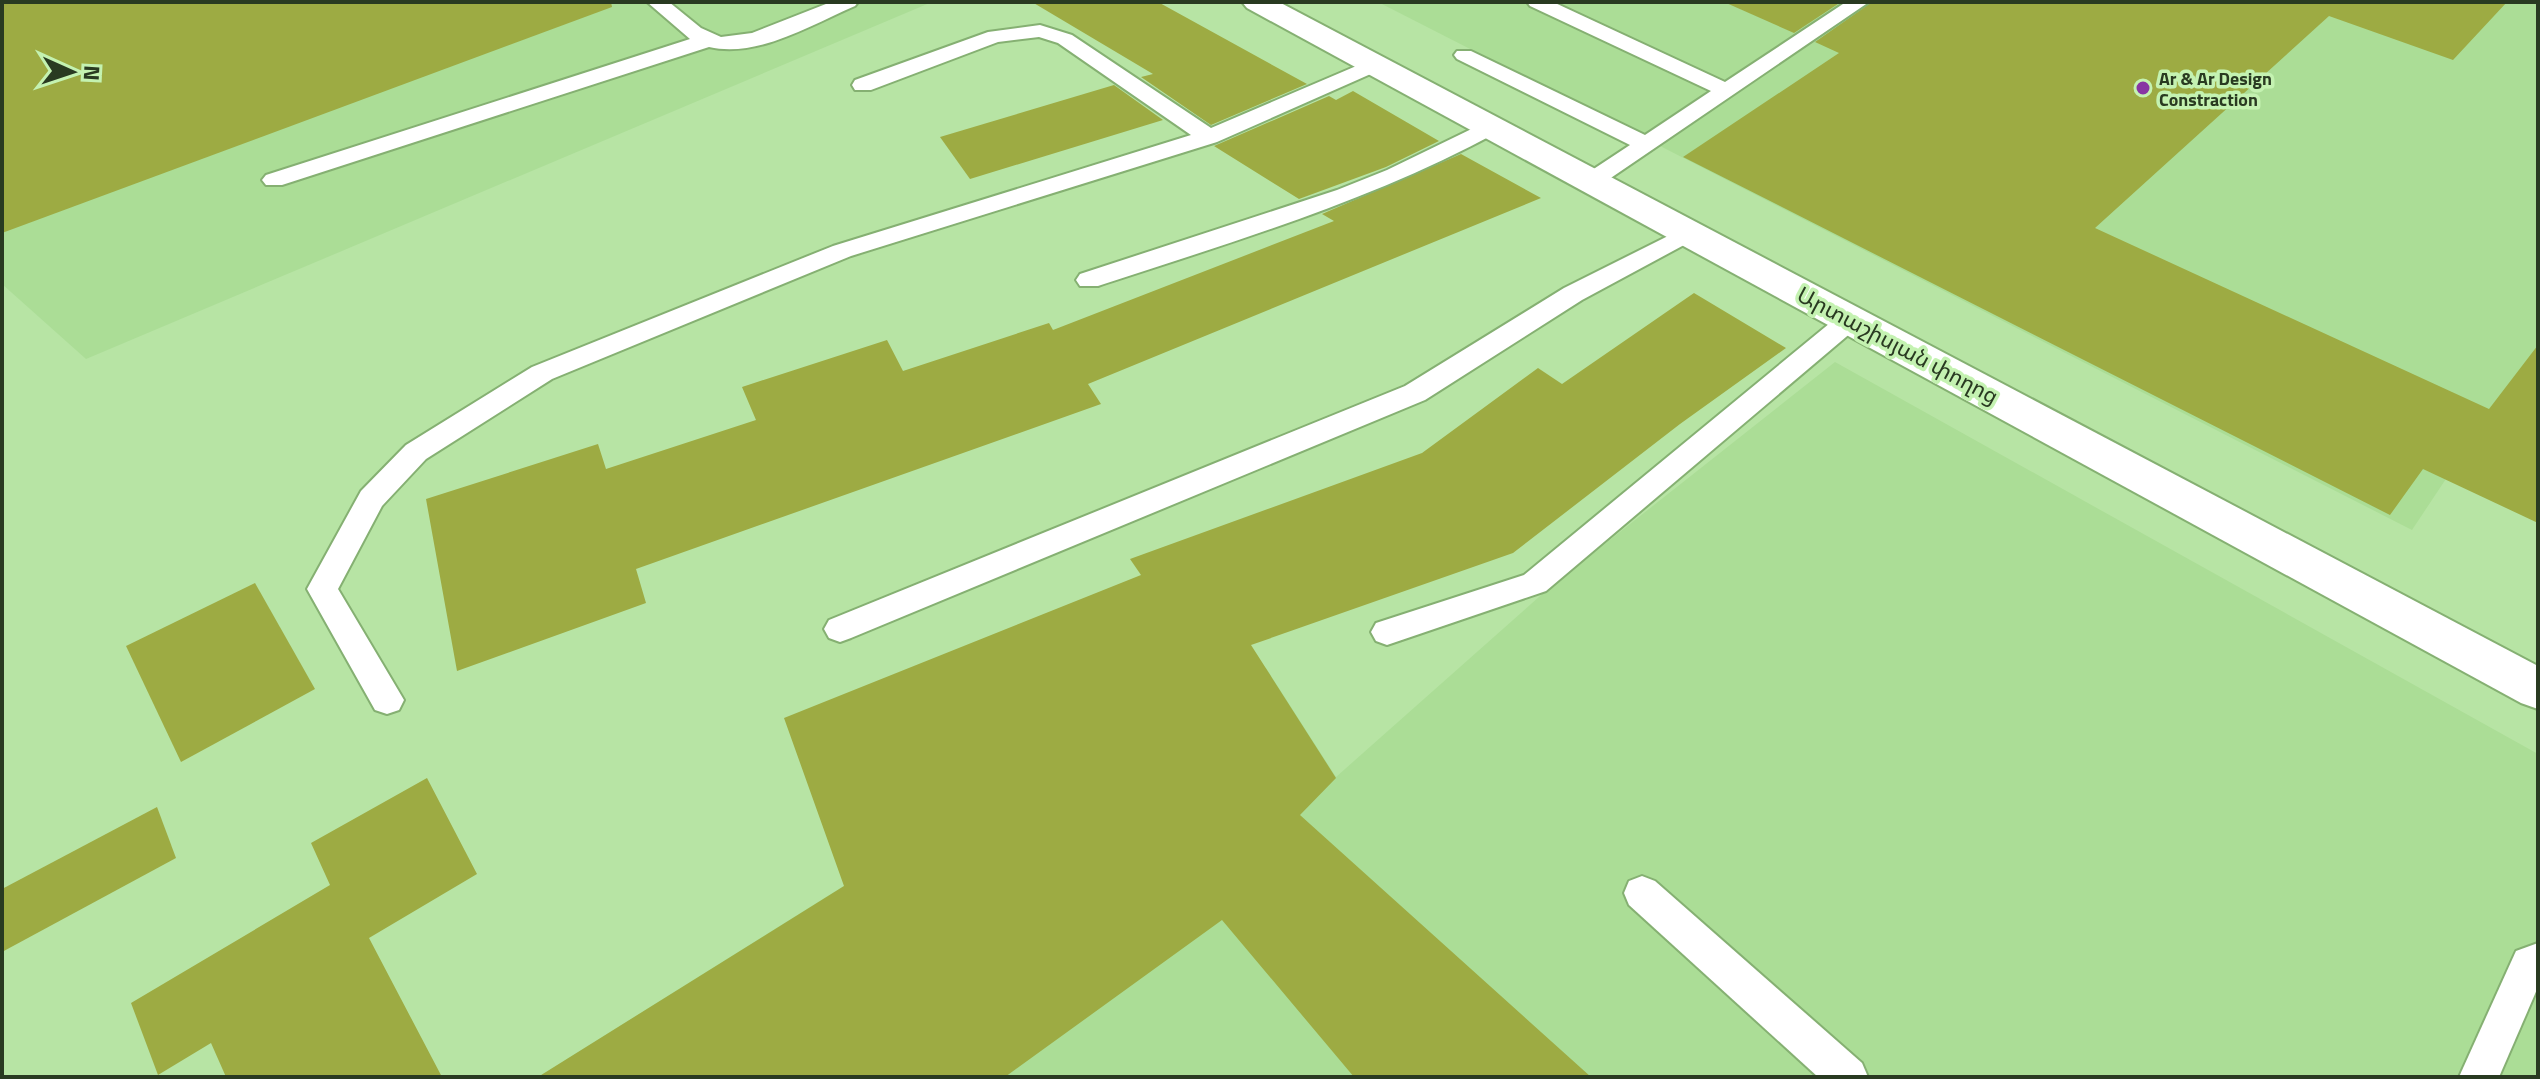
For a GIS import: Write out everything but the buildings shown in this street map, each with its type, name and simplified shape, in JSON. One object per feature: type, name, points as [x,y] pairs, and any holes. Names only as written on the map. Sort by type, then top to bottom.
[{"type":"street","name":"Արտաշիսյան փողոց","points":[[1257,2],[2538,689]]},
{"type":"lane","points":[[657,2],[706,41]]},
{"type":"lane","points":[[274,180],[706,41],[755,40],[848,2]]},
{"type":"lane","points":[[1537,2],[1725,90]]},
{"type":"lane","points":[[1591,181],[1859,2]]},
{"type":"lane","points":[[863,85],[995,36],[1040,31],[1065,39],[1209,137]]},
{"type":"lane","points":[[1464,55],[1645,144]]},
{"type":"lane","points":[[387,700],[322,589],[371,499],[416,452],[542,373],[842,251],[1209,137],[1375,65]]},
{"type":"lane","points":[[1089,280],[1274,220],[1371,183],[1451,150],[1490,127]]},
{"type":"lane","points":[[840,629],[1415,393],[1573,294],[1688,233]]},
{"type":"lane","points":[[1387,632],[1535,583],[1850,320]]},
{"type":"lane","points":[[1642,893],[1848,1077]]},
{"type":"lane","points":[[2479,1077],[2529,964],[2538,961]]},
{"type":"shaded area","points":[[2,2],[932,2],[86,359],[2,284]]},
{"type":"shaded area","points":[[1378,2],[2538,2],[2538,389],[2513,378],[2412,530]]},
{"type":"shaded area","points":[[1835,362],[2538,754],[2538,1077],[538,1077],[1012,781],[1266,668],[1336,777],[1549,588]]},
{"type":"place","name":"Ar & Ar Design Constraction","points":[[2143,88]]}]
